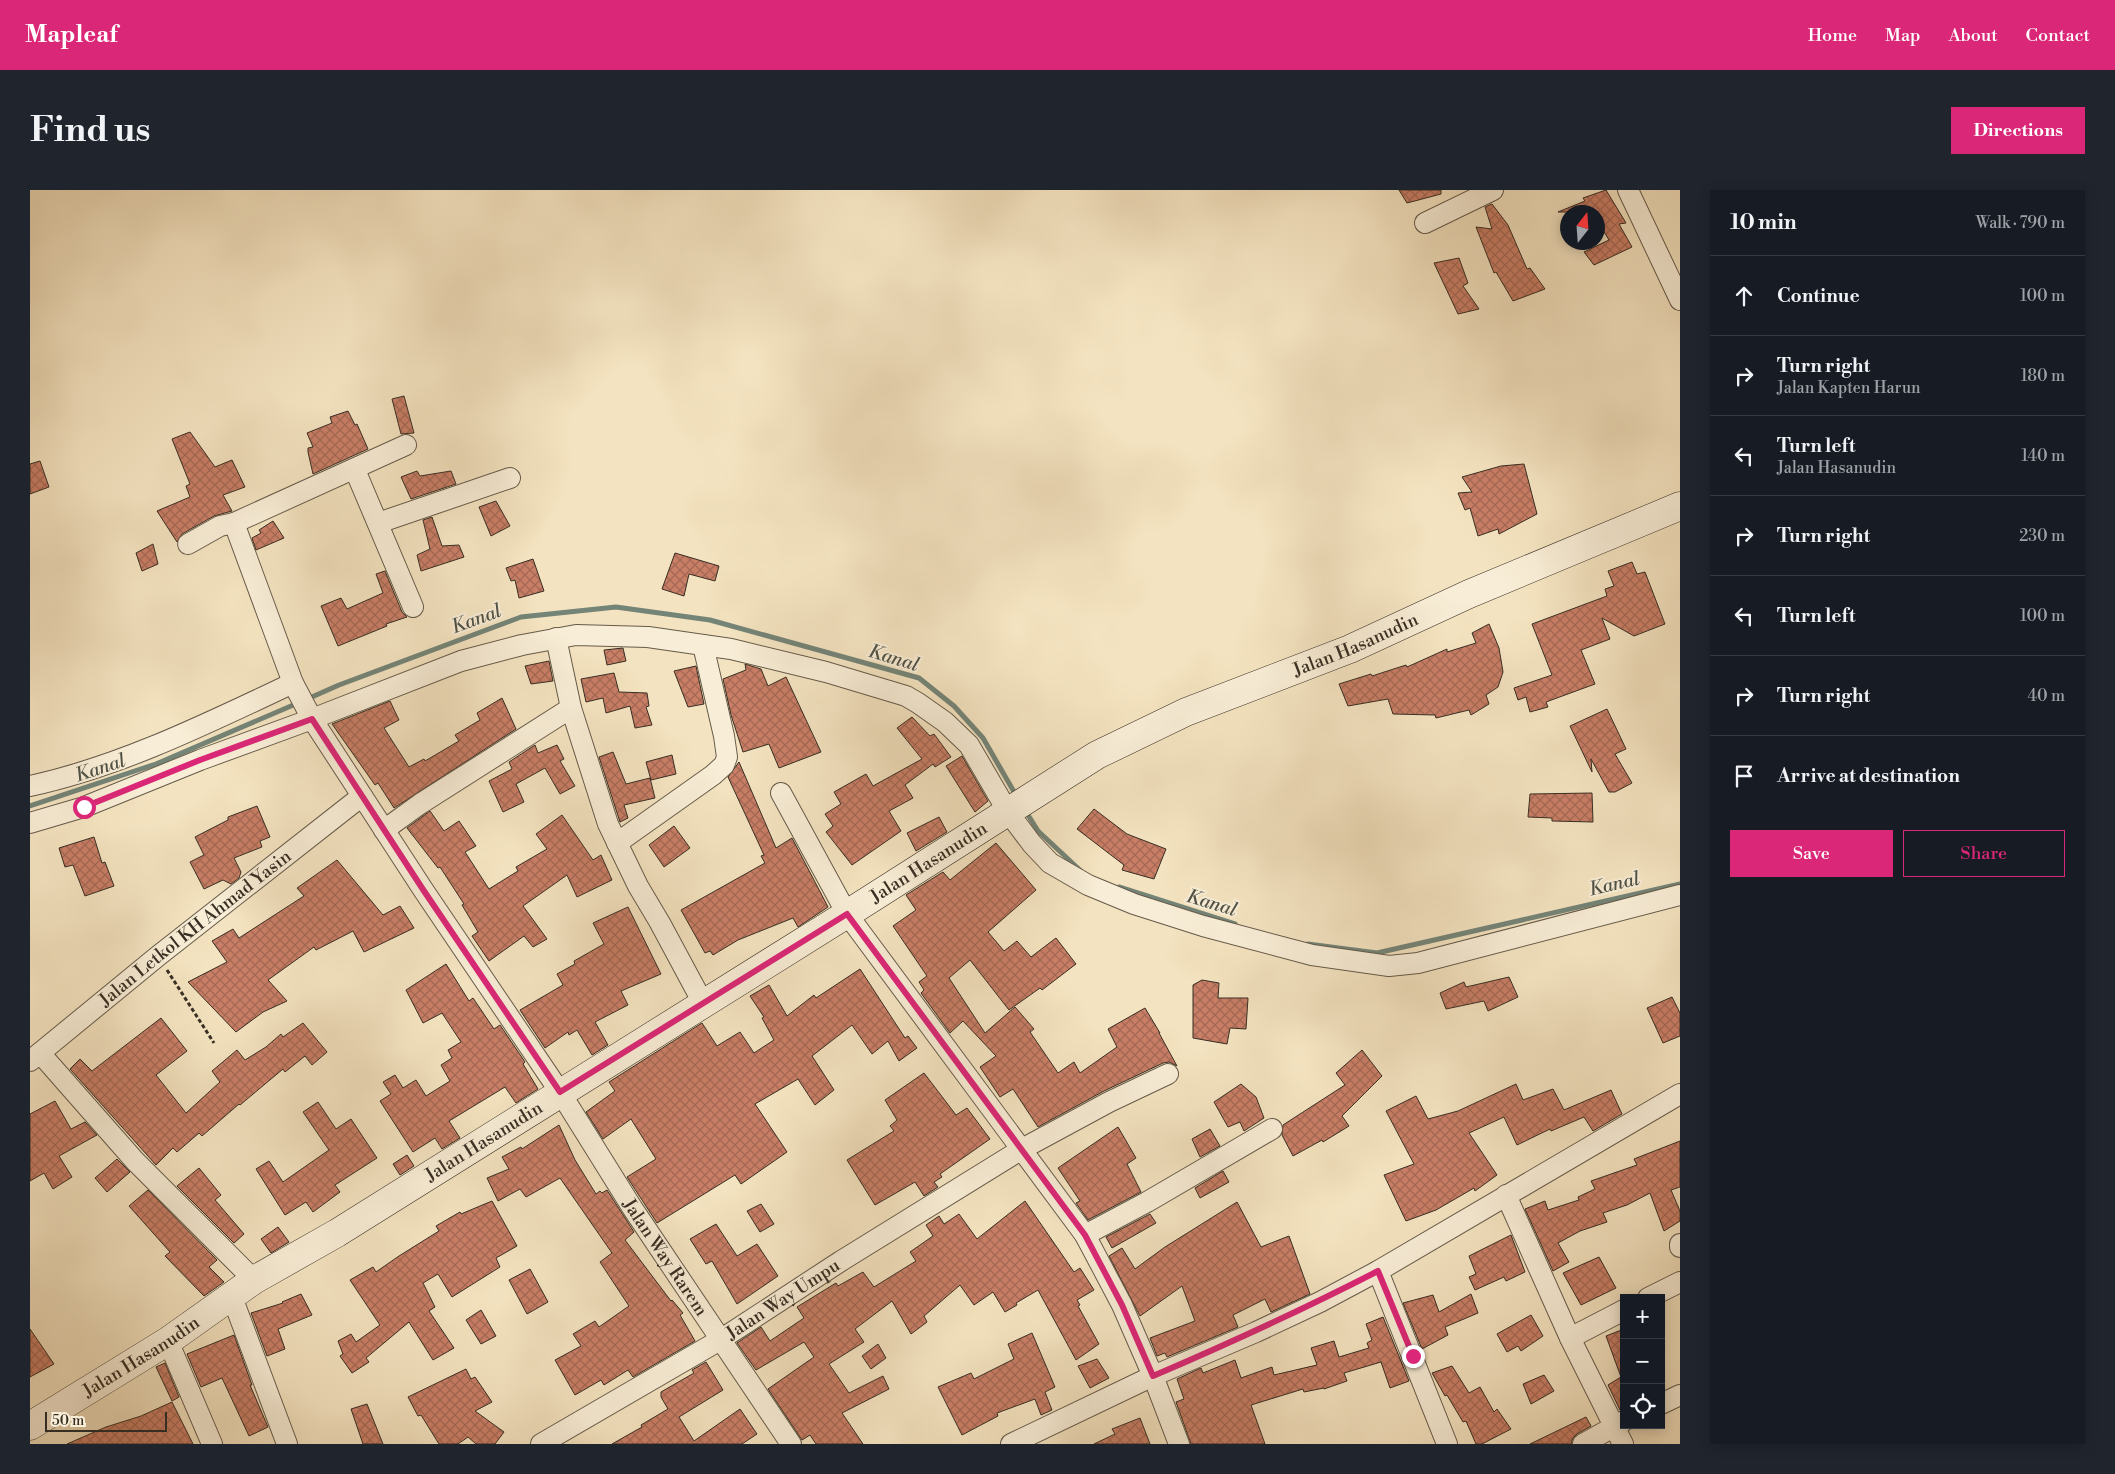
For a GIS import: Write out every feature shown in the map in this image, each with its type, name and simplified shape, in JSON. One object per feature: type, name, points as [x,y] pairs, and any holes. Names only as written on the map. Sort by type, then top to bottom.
[{"type":"main road","name":"Jalan Hasanudin","points":[[30,1426],[168,1342],[232,1298],[254,1280],[337,1233],[1097,755],[1186,712],[1350,649],[1469,594],[1680,506]]},
{"type":"street","points":[[1425,224],[1493,190]]},
{"type":"street","points":[[1628,190],[1680,300]]},
{"type":"street","points":[[188,544],[220,526],[234,523],[355,470],[406,445]]},
{"type":"street","points":[[355,470],[413,607]]},
{"type":"street","points":[[378,523],[510,478]]},
{"type":"street","name":"Jalan Way Rarem","points":[[234,523],[294,686],[311,717],[384,830],[560,1092],[606,1167],[720,1340],[791,1444]]},
{"type":"street","points":[[30,823],[84,807],[311,717],[461,661],[556,638],[576,635],[611,635],[666,639],[731,649],[826,672],[912,699],[945,722],[969,745],[1032,844],[1050,863],[1088,885],[1134,904],[1203,926],[1312,955],[1389,966],[1418,962],[1680,895]]},
{"type":"street","points":[[556,638],[571,708],[608,824],[638,886],[660,923],[702,1003]]},
{"type":"street","points":[[617,843],[713,776],[724,765],[727,757],[724,736],[703,645]]},
{"type":"street","points":[[30,786],[100,766],[179,736],[294,686]]},
{"type":"street","points":[[384,830],[428,798],[571,708]]},
{"type":"street","points":[[781,793],[847,914],[1085,1235],[1122,1305],[1153,1376],[1178,1444]]},
{"type":"street","name":"Jalan Letkol KH Ahmad Yasin","points":[[35,1057],[158,956],[362,796]]},
{"type":"street","points":[[35,1057],[135,1161],[254,1280]]},
{"type":"street","name":"Jalan Way Umpu","points":[[541,1444],[720,1340],[857,1251],[1022,1149],[1110,1102],[1168,1074]]},
{"type":"street","points":[[1011,1444],[1153,1376],[1256,1332],[1320,1302],[1378,1271],[1680,1094]]},
{"type":"street","points":[[1085,1235],[1147,1202],[1272,1129]]},
{"type":"street","points":[[1506,1195],[1570,1338],[1619,1423],[1623,1444]]},
{"type":"street","points":[[1378,1271],[1447,1444]]},
{"type":"street","points":[[1656,1294],[1680,1282]]},
{"type":"street","points":[[232,1298],[287,1444]]},
{"type":"street","points":[[1570,1338],[1620,1312]]},
{"type":"street","points":[[168,1342],[212,1444]]},
{"type":"street","points":[[1665,1402],[1680,1395]]},
{"type":"street","points":[[1583,1444],[1619,1423]]},
{"type":"path","points":[[158,956],[214,1043]]},
{"type":"building","points":[[1399,190],[1441,190],[1441,194],[1407,203]]},
{"type":"building","points":[[1606,190],[1626,223],[1619,224],[1632,247],[1594,265],[1584,252],[1588,250],[1605,250],[1605,242],[1609,240],[1605,233],[1605,205],[1575,205],[1585,201],[1583,198]]},
{"type":"building","points":[[1492,204],[1508,225],[1527,269],[1530,268],[1545,289],[1513,301],[1496,272],[1494,273],[1476,227],[1492,229],[1485,207]]},
{"type":"building","points":[[1459,258],[1468,283],[1463,286],[1479,309],[1458,314],[1434,263]]},
{"type":"building","points":[[404,396],[414,433],[401,434],[392,399]]},
{"type":"building","points":[[348,411],[355,425],[357,424],[368,449],[313,474],[308,448],[313,447],[307,433],[332,423],[330,417]]},
{"type":"building","points":[[190,432],[215,467],[232,460],[245,487],[223,495],[232,511],[214,516],[182,534],[177,542],[157,511],[190,497],[186,486],[190,484],[172,439]]},
{"type":"building","points":[[40,461],[49,487],[30,494],[30,464]]},
{"type":"building","points":[[1524,464],[1537,514],[1499,534],[1498,529],[1478,536],[1470,508],[1465,510],[1458,493],[1472,492],[1462,477],[1501,466]]},
{"type":"building","points":[[417,471],[420,476],[451,471],[456,484],[411,499],[401,477]]},
{"type":"building","points":[[496,501],[510,526],[491,536],[479,507]]},
{"type":"building","points":[[432,517],[442,546],[459,545],[464,557],[421,571],[417,555],[430,549],[423,520]]},
{"type":"building","points":[[273,521],[284,538],[256,550],[252,538],[261,533],[259,530]]},
{"type":"building","points":[[153,544],[158,564],[142,571],[136,553]]},
{"type":"building","points":[[675,553],[719,566],[715,581],[689,574],[684,596],[662,589]]},
{"type":"building","points":[[533,559],[544,591],[519,598],[515,580],[511,581],[506,568]]},
{"type":"building","points":[[1632,562],[1637,574],[1645,572],[1665,624],[1634,636],[1602,618],[1610,639],[1581,650],[1595,684],[1546,702],[1548,707],[1530,712],[1526,697],[1518,700],[1514,688],[1552,675],[1532,624],[1607,596],[1605,589],[1614,586],[1608,571]]},
{"type":"building","points":[[385,571],[402,612],[407,617],[386,624],[387,626],[338,646],[321,606],[341,598],[347,609],[383,593],[376,574]]},
{"type":"building","points":[[1489,624],[1499,648],[1503,672],[1498,687],[1486,695],[1489,704],[1471,715],[1469,710],[1436,718],[1435,715],[1393,714],[1388,699],[1348,706],[1339,684],[1406,665],[1407,667],[1447,649],[1447,652],[1476,643],[1472,633]]},
{"type":"building","points":[[623,648],[626,661],[607,665],[604,650]]},
{"type":"building","points":[[549,661],[553,681],[531,684],[525,666]]},
{"type":"building","points":[[745,664],[761,669],[768,686],[786,677],[821,752],[779,768],[769,744],[743,752],[731,715],[723,679],[746,670]]},
{"type":"building","points":[[696,666],[704,704],[688,707],[674,671]]},
{"type":"building","points":[[614,673],[619,692],[647,693],[649,706],[646,707],[652,725],[635,728],[630,706],[606,713],[603,698],[586,702],[581,679]]},
{"type":"building","points":[[502,698],[516,729],[394,808],[378,783],[375,785],[332,724],[390,701],[399,720],[384,728],[409,767],[424,759],[425,761],[459,741],[455,735],[480,720],[477,713]]},
{"type":"building","points":[[1607,709],[1626,749],[1615,754],[1632,783],[1615,792],[1609,792],[1591,759],[1592,772],[1570,726]]},
{"type":"building","points":[[912,717],[930,736],[934,734],[951,757],[935,767],[933,764],[905,785],[913,798],[889,811],[901,831],[852,865],[826,832],[833,826],[825,814],[841,804],[834,792],[866,774],[873,786],[922,759],[897,728]]},
{"type":"building","points":[[535,745],[538,753],[557,745],[564,759],[560,761],[575,786],[560,794],[545,768],[516,784],[524,802],[503,812],[489,781],[512,769],[509,762]]},
{"type":"building","points":[[613,752],[626,784],[650,778],[655,798],[624,805],[628,818],[620,822],[599,757]]},
{"type":"building","points":[[672,755],[676,774],[651,780],[646,762]]},
{"type":"building","points":[[962,756],[988,801],[975,812],[946,766]]},
{"type":"building","points":[[739,762],[776,848],[792,838],[828,907],[798,927],[793,918],[738,940],[713,955],[710,951],[705,953],[681,910],[765,863],[761,856],[764,855],[728,777]]},
{"type":"building","points":[[1592,793],[1593,822],[1552,821],[1552,818],[1528,817],[1530,794]]},
{"type":"building","points":[[257,806],[270,837],[260,841],[262,847],[234,858],[241,872],[239,878],[231,884],[223,880],[204,889],[190,862],[204,855],[195,837],[228,820],[228,817]]},
{"type":"building","points":[[1094,809],[1127,834],[1166,849],[1154,879],[1122,870],[1124,865],[1077,829]]},
{"type":"building","points":[[430,811],[444,831],[459,821],[476,846],[465,852],[489,889],[518,871],[516,867],[547,849],[536,834],[562,815],[593,860],[601,855],[612,880],[577,897],[567,875],[523,906],[547,939],[533,947],[524,936],[489,961],[472,936],[478,932],[462,905],[464,904],[440,867],[438,868],[407,828]]},
{"type":"building","points":[[939,817],[947,832],[916,851],[907,833]]},
{"type":"building","points":[[674,826],[690,848],[664,867],[649,845]]},
{"type":"building","points":[[94,837],[102,863],[105,862],[114,886],[85,896],[73,865],[65,867],[59,848]]},
{"type":"building","points":[[996,843],[1036,890],[988,932],[1004,951],[1017,941],[1031,957],[1056,938],[1076,964],[1042,990],[1040,988],[1009,1010],[970,960],[949,978],[985,1033],[1015,1007],[1034,1029],[1030,1032],[1058,1073],[1074,1062],[1080,1073],[1117,1047],[1108,1029],[1145,1008],[1177,1066],[1169,1062],[1163,1063],[1104,1091],[1038,1127],[1013,1089],[1000,1097],[980,1067],[996,1056],[963,1021],[950,1033],[921,993],[924,990],[919,982],[927,976],[893,926],[916,910],[906,895],[943,872],[950,880]]},
{"type":"building","points":[[337,860],[383,915],[400,906],[414,928],[364,952],[353,931],[316,950],[314,947],[268,980],[287,1001],[263,1012],[236,1032],[188,982],[227,962],[212,941],[233,929],[239,938],[304,896],[297,888]]},
{"type":"building","points":[[628,907],[661,974],[621,991],[628,1005],[595,1022],[608,1045],[592,1055],[577,1030],[569,1035],[568,1032],[545,1048],[520,1010],[563,985],[557,974],[575,964],[574,961],[604,944],[593,923]]},
{"type":"building","points":[[446,964],[469,1001],[473,998],[494,1029],[500,1025],[525,1062],[523,1064],[538,1089],[516,1103],[505,1087],[449,1121],[460,1138],[442,1149],[435,1138],[413,1152],[380,1101],[391,1094],[383,1082],[395,1075],[403,1088],[416,1080],[426,1096],[450,1081],[441,1065],[452,1058],[448,1050],[461,1042],[442,1013],[423,1023],[406,990]]},
{"type":"building","points":[[860,969],[905,1038],[908,1036],[917,1048],[899,1061],[888,1041],[872,1054],[852,1025],[812,1056],[834,1090],[815,1105],[798,1079],[755,1104],[787,1152],[741,1184],[735,1175],[657,1223],[627,1177],[656,1159],[631,1119],[603,1139],[586,1112],[615,1091],[609,1082],[702,1023],[717,1046],[740,1032],[754,1053],[774,1040],[762,1018],[764,1017],[750,996],[769,985],[787,1016],[814,995],[816,998]]},
{"type":"building","points":[[1509,977],[1518,997],[1488,1011],[1484,1001],[1446,1009],[1440,993],[1464,982],[1466,987]]},
{"type":"building","points":[[1202,980],[1219,983],[1218,998],[1248,998],[1246,1029],[1230,1028],[1227,1044],[1193,1038],[1193,985]]},
{"type":"building","points":[[1672,997],[1680,1013],[1680,1036],[1663,1043],[1647,1008]]},
{"type":"building","points":[[161,1018],[187,1051],[156,1075],[186,1113],[220,1082],[212,1071],[237,1050],[245,1060],[266,1047],[281,1034],[283,1037],[303,1023],[327,1052],[312,1065],[305,1056],[285,1072],[283,1069],[202,1136],[199,1133],[177,1152],[173,1148],[156,1165],[70,1069],[80,1059],[92,1071]]},
{"type":"building","points":[[1362,1050],[1382,1076],[1342,1116],[1349,1126],[1323,1142],[1322,1140],[1293,1156],[1282,1135],[1283,1125],[1345,1085],[1336,1073]]},
{"type":"building","points":[[924,1073],[956,1115],[967,1108],[990,1139],[940,1174],[942,1177],[934,1182],[938,1187],[924,1196],[915,1182],[875,1205],[847,1160],[894,1131],[890,1126],[897,1120],[885,1100]]},
{"type":"building","points":[[1241,1084],[1256,1097],[1264,1118],[1244,1131],[1240,1122],[1228,1127],[1214,1102]]},
{"type":"building","points":[[1516,1084],[1523,1100],[1553,1089],[1564,1110],[1611,1090],[1622,1114],[1593,1131],[1584,1117],[1551,1131],[1550,1129],[1517,1145],[1504,1117],[1469,1133],[1497,1175],[1475,1191],[1474,1188],[1436,1210],[1406,1221],[1384,1175],[1414,1164],[1386,1111],[1416,1096],[1428,1119],[1458,1111]]},
{"type":"building","points":[[55,1101],[71,1129],[85,1122],[97,1135],[59,1156],[72,1177],[53,1189],[44,1173],[30,1181],[30,1114]]},
{"type":"building","points":[[318,1102],[336,1129],[351,1119],[377,1158],[335,1185],[340,1192],[313,1212],[306,1202],[285,1215],[256,1169],[269,1161],[283,1182],[329,1150],[303,1112]]},
{"type":"building","points":[[559,1125],[575,1160],[596,1194],[607,1190],[634,1232],[625,1240],[671,1301],[683,1313],[680,1315],[695,1341],[633,1377],[628,1370],[604,1385],[601,1380],[575,1395],[555,1360],[581,1346],[573,1334],[595,1321],[599,1327],[629,1306],[600,1262],[612,1253],[560,1178],[526,1197],[520,1189],[498,1201],[487,1178],[509,1169],[502,1157],[521,1147],[522,1149]]},
{"type":"building","points":[[1118,1127],[1136,1158],[1127,1164],[1141,1192],[1088,1220],[1076,1203],[1080,1201],[1058,1168]]},
{"type":"building","points":[[1210,1129],[1220,1146],[1200,1157],[1192,1139]]},
{"type":"building","points":[[1680,1141],[1680,1187],[1671,1190],[1680,1211],[1680,1221],[1664,1231],[1650,1193],[1627,1205],[1603,1213],[1607,1222],[1580,1231],[1558,1243],[1569,1262],[1553,1271],[1525,1209],[1545,1201],[1548,1210],[1579,1200],[1578,1197],[1595,1189],[1591,1181],[1637,1165],[1634,1159]]},
{"type":"building","points":[[407,1155],[414,1166],[400,1175],[393,1164]]},
{"type":"building","points":[[117,1159],[130,1172],[107,1192],[95,1178]]},
{"type":"building","points":[[199,1168],[221,1195],[215,1200],[244,1234],[234,1243],[177,1186]]},
{"type":"building","points":[[1223,1171],[1229,1182],[1200,1198],[1195,1188]]},
{"type":"building","points":[[148,1190],[217,1260],[209,1267],[224,1282],[204,1296],[165,1256],[170,1252],[129,1206]]},
{"type":"building","points":[[492,1201],[517,1246],[496,1258],[500,1267],[452,1297],[438,1274],[423,1283],[435,1307],[429,1311],[454,1348],[433,1360],[409,1322],[366,1358],[369,1362],[352,1373],[340,1356],[343,1354],[338,1341],[351,1334],[356,1342],[380,1325],[350,1280],[373,1267],[376,1272],[439,1231],[436,1226],[460,1212],[461,1214]]},
{"type":"building","points":[[1025,1201],[1074,1272],[1080,1268],[1094,1290],[1077,1300],[1080,1305],[1078,1306],[1099,1344],[1076,1360],[1038,1290],[1005,1312],[993,1292],[974,1305],[960,1285],[924,1316],[927,1322],[911,1334],[892,1301],[855,1329],[864,1342],[829,1364],[849,1393],[883,1376],[889,1389],[842,1413],[863,1444],[816,1444],[810,1435],[802,1440],[768,1389],[814,1357],[804,1342],[756,1370],[737,1343],[761,1327],[770,1341],[804,1318],[797,1307],[836,1283],[838,1286],[863,1272],[874,1287],[916,1261],[910,1252],[933,1236],[926,1225],[939,1216],[944,1224],[959,1214],[977,1239]]},
{"type":"building","points":[[1237,1202],[1261,1247],[1289,1236],[1310,1294],[1271,1312],[1265,1299],[1233,1315],[1238,1327],[1167,1357],[1165,1353],[1157,1356],[1150,1338],[1195,1321],[1182,1286],[1140,1316],[1109,1256],[1122,1248],[1135,1269],[1165,1247]]},
{"type":"building","points":[[761,1204],[774,1224],[760,1232],[747,1211]]},
{"type":"building","points":[[1150,1214],[1156,1223],[1112,1248],[1106,1237]]},
{"type":"building","points":[[716,1224],[737,1256],[757,1244],[778,1276],[737,1304],[712,1261],[706,1264],[690,1239]]},
{"type":"building","points":[[278,1227],[289,1242],[271,1253],[261,1239]]},
{"type":"building","points":[[1511,1235],[1525,1272],[1506,1281],[1504,1277],[1475,1290],[1469,1277],[1476,1274],[1469,1256]]},
{"type":"building","points":[[1599,1257],[1616,1288],[1581,1305],[1563,1273]]},
{"type":"building","points":[[530,1269],[548,1302],[527,1314],[509,1280]]},
{"type":"building","points":[[301,1294],[312,1315],[278,1329],[285,1349],[267,1356],[251,1313],[283,1303]]},
{"type":"building","points":[[1471,1294],[1478,1313],[1445,1327],[1448,1335],[1422,1349],[1403,1303],[1433,1295],[1439,1312]]},
{"type":"building","points":[[481,1310],[496,1336],[481,1344],[466,1320]]},
{"type":"building","points":[[1531,1315],[1543,1336],[1521,1351],[1518,1346],[1507,1352],[1497,1334]]},
{"type":"building","points":[[1383,1317],[1409,1381],[1390,1388],[1381,1362],[1344,1373],[1347,1381],[1324,1389],[1304,1392],[1303,1389],[1251,1405],[1265,1444],[1191,1444],[1176,1402],[1184,1399],[1177,1379],[1201,1368],[1203,1373],[1235,1360],[1241,1378],[1272,1367],[1274,1375],[1317,1365],[1311,1348],[1334,1341],[1339,1357],[1369,1348],[1367,1343],[1372,1340],[1366,1324]]},
{"type":"building","points":[[30,1329],[54,1364],[30,1377]]},
{"type":"building","points":[[1620,1331],[1620,1374],[1606,1336]]},
{"type":"building","points":[[1032,1333],[1055,1387],[1045,1392],[1052,1410],[1041,1415],[1035,1399],[997,1413],[998,1416],[962,1435],[938,1387],[971,1373],[974,1379],[1014,1359],[1008,1344]]},
{"type":"building","points":[[234,1335],[252,1385],[250,1385],[268,1427],[249,1436],[222,1378],[201,1387],[187,1354]]},
{"type":"building","points":[[878,1344],[886,1358],[871,1369],[862,1356]]},
{"type":"building","points":[[1097,1359],[1109,1378],[1090,1388],[1078,1366]]},
{"type":"building","points":[[706,1362],[723,1390],[679,1417],[694,1441],[740,1409],[757,1434],[742,1444],[612,1444],[668,1409],[661,1397],[661,1392],[694,1373],[692,1370]]},
{"type":"building","points":[[165,1363],[179,1397],[172,1401],[156,1367]]},
{"type":"building","points":[[1452,1366],[1469,1393],[1480,1387],[1494,1412],[1497,1409],[1511,1429],[1482,1444],[1476,1444],[1466,1421],[1463,1422],[1432,1373]]},
{"type":"building","points":[[466,1369],[471,1379],[475,1377],[492,1402],[475,1411],[504,1432],[495,1444],[476,1444],[468,1437],[458,1444],[439,1444],[421,1415],[418,1416],[408,1397]]},
{"type":"building","points":[[1544,1375],[1554,1391],[1531,1404],[1523,1384]]},
{"type":"building","points":[[1620,1378],[1620,1410],[1608,1385]]},
{"type":"building","points":[[172,1402],[193,1444],[67,1444],[106,1427],[141,1416]]},
{"type":"building","points":[[367,1404],[383,1444],[363,1444],[351,1409]]},
{"type":"building","points":[[1586,1417],[1591,1426],[1577,1434],[1571,1444],[1530,1444]]},
{"type":"building","points":[[1140,1418],[1150,1444],[1094,1444],[1115,1434],[1112,1429]]},
{"type":"waterway","name":"Kanal","points":[[305,700],[339,685],[521,617],[616,607],[710,620],[919,678],[954,706],[983,738],[1017,797]]},
{"type":"waterway","name":"Kanal","points":[[30,806],[156,764],[298,703]]},
{"type":"waterway","name":"Kanal","points":[[1025,810],[1038,831],[1082,872]]},
{"type":"waterway","name":"Kanal","points":[[1308,944],[1377,953],[1680,884]]},
{"type":"waterway","name":"Kanal","points":[[1119,887],[1235,924]]},
{"type":"route","points":[[84,807],[200,760],[312,719],[424,891],[560,1092],[847,914],[1085,1235],[1122,1305],[1153,1376],[1256,1332],[1320,1302],[1378,1271],[1413,1356]]}]
